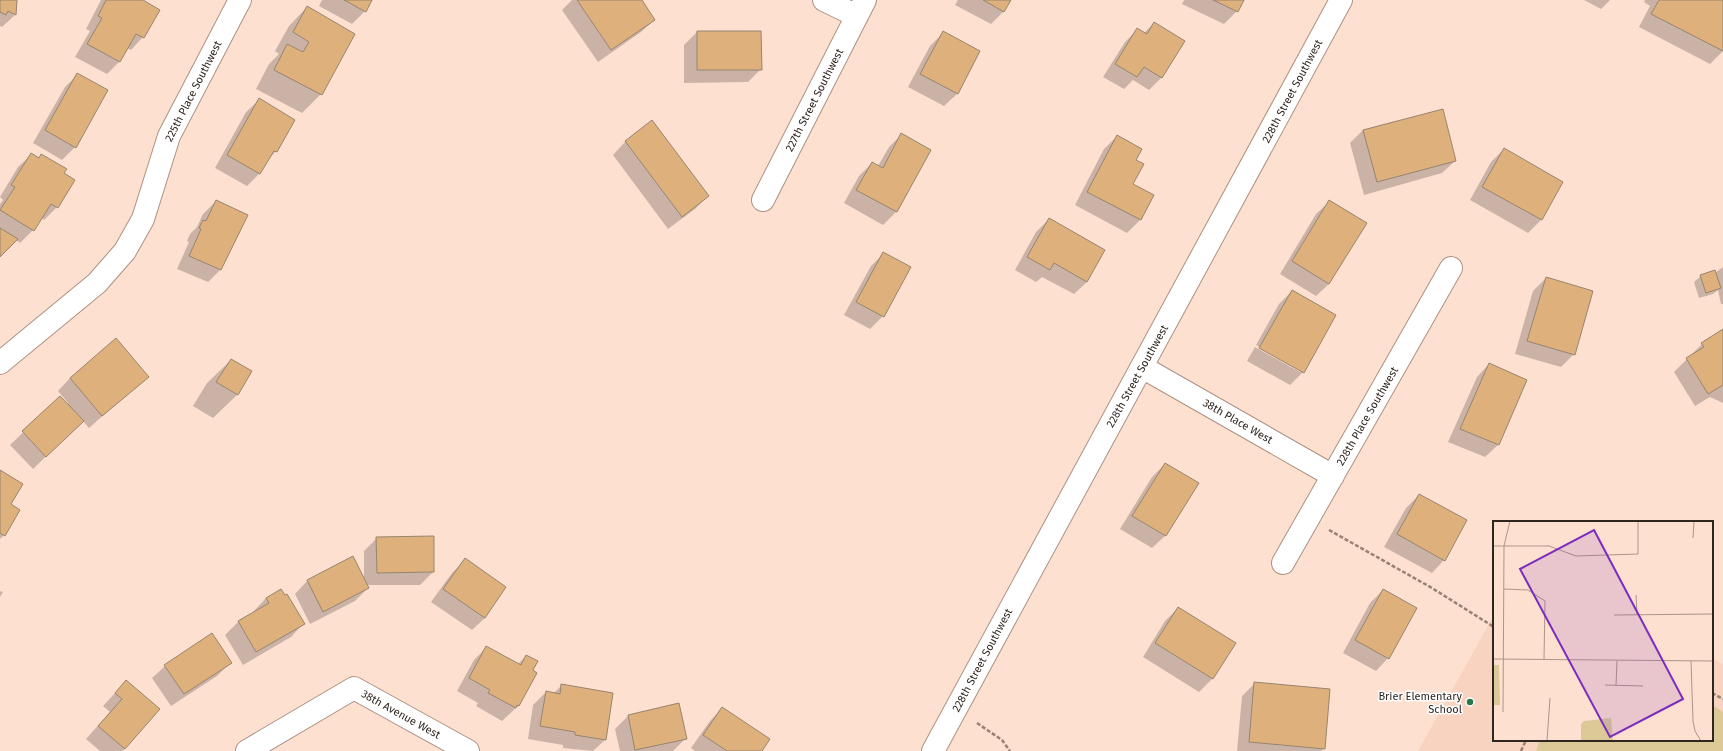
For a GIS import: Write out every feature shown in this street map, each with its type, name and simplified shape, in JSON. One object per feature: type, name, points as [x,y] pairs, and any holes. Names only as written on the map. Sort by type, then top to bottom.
[{"type":"street","name":"225th Place Southwest","points":[[0,363],[97,283],[125,251],[143,219],[169,136],[240,0]]},
{"type":"street","points":[[824,0],[861,8]]},
{"type":"street","name":"228th Street Southwest","points":[[933,751],[1341,0]]},
{"type":"street","name":"227th Street Southwest","points":[[763,200],[861,8]]},
{"type":"street","name":"228th Place Southwest","points":[[1283,563],[1452,268]]},
{"type":"street","name":"38th Place West","points":[[1142,367],[1333,476]]},
{"type":"street","name":"38th Avenue West","points":[[246,751],[354,688],[468,751]]},
{"type":"path","points":[[1308,518],[1432,588],[1493,626]]},
{"type":"path","points":[[1713,694],[1723,699]]},
{"type":"path","points":[[956,710],[1002,740],[1010,751]]},
{"type":"path","points":[[1521,751],[1526,741]]},
{"type":"shaded area","name":"Brier Elementary School","points":[[1493,617],[1493,741],[1713,741],[1713,659],[1723,664],[1723,751],[1418,751]]},
{"type":"shaded area","points":[[1713,706],[1723,712],[1723,751],[1536,751],[1540,741],[1713,741]]},
{"type":"building","points":[[0,0],[17,0],[16,15],[8,11],[6,15],[0,12]]},
{"type":"building","points":[[106,0],[143,0],[160,10],[144,38],[136,34],[120,62],[87,44],[102,18],[98,16]]},
{"type":"building","points":[[344,0],[372,0],[366,12]]},
{"type":"building","points":[[577,0],[642,0],[655,20],[611,50]]},
{"type":"building","points":[[983,0],[1011,0],[1004,12]]},
{"type":"building","points":[[1213,0],[1244,0],[1238,12]]},
{"type":"building","points":[[1659,0],[1723,0],[1723,51],[1651,14]]},
{"type":"building","points":[[307,6],[355,34],[322,95],[274,70],[287,44],[303,52],[309,42],[293,32]]},
{"type":"building","points":[[1154,22],[1185,41],[1162,78],[1144,67],[1137,77],[1115,64],[1137,28],[1147,34]]},
{"type":"building","points":[[697,31],[761,31],[762,70],[697,70]]},
{"type":"building","points":[[943,31],[980,51],[958,94],[920,74]]},
{"type":"building","points":[[77,73],[108,90],[76,148],[45,130]]},
{"type":"building","points":[[259,98],[295,120],[277,152],[274,151],[260,174],[227,155]]},
{"type":"building","points":[[1443,109],[1456,161],[1377,182],[1363,130]]},
{"type":"building","points":[[652,120],[709,196],[682,217],[625,141]]},
{"type":"building","points":[[901,133],[931,150],[897,212],[856,190],[872,162],[883,168]]},
{"type":"building","points":[[1117,135],[1142,149],[1136,160],[1144,164],[1133,184],[1154,195],[1141,220],[1087,192]]},
{"type":"building","points":[[1504,148],[1563,182],[1542,220],[1482,187]]},
{"type":"building","points":[[31,153],[39,158],[41,154],[67,169],[64,173],[75,180],[58,208],[51,204],[34,231],[0,210],[15,187],[11,185]]},
{"type":"building","points":[[216,200],[248,215],[221,270],[189,256],[201,229],[199,228],[203,220],[206,221]]},
{"type":"building","points":[[1329,200],[1367,223],[1329,284],[1292,261]]},
{"type":"building","points":[[1049,218],[1105,250],[1087,282],[1054,263],[1050,270],[1027,257]]},
{"type":"building","points":[[0,228],[18,239],[0,257]]},
{"type":"building","points":[[883,252],[911,267],[884,317],[856,302]]},
{"type":"building","points":[[1715,270],[1721,288],[1706,293],[1700,275]]},
{"type":"building","points":[[1546,277],[1593,291],[1575,355],[1527,341]]},
{"type":"building","points":[[1292,290],[1336,315],[1304,373],[1259,348]]},
{"type":"building","points":[[1723,329],[1723,385],[1708,394],[1686,358],[1704,347],[1701,343]]},
{"type":"building","points":[[116,338],[149,377],[102,416],[70,378]]},
{"type":"building","points":[[231,359],[252,371],[238,395],[216,382]]},
{"type":"building","points":[[1489,363],[1527,380],[1499,445],[1460,429]]},
{"type":"building","points":[[60,396],[84,421],[46,457],[22,431]]},
{"type":"building","points":[[1165,463],[1199,483],[1166,536],[1132,516]]},
{"type":"building","points":[[0,470],[23,484],[11,504],[20,510],[5,536],[0,533]]},
{"type":"building","points":[[1419,494],[1467,520],[1445,561],[1397,534]]},
{"type":"building","points":[[434,536],[434,572],[377,573],[376,537]]},
{"type":"building","points":[[353,556],[369,588],[323,612],[307,580]]},
{"type":"building","points":[[465,558],[506,587],[485,618],[443,589]]},
{"type":"building","points":[[281,589],[285,595],[287,594],[305,624],[256,652],[238,621],[269,603],[266,598]]},
{"type":"building","points":[[1383,589],[1417,608],[1389,659],[1355,640]]},
{"type":"building","points":[[1178,607],[1236,643],[1213,679],[1155,643]]},
{"type":"building","points":[[212,633],[232,663],[184,694],[164,665]]},
{"type":"building","points":[[486,646],[521,665],[526,655],[538,661],[533,670],[537,673],[519,706],[517,705],[516,708],[488,693],[490,690],[469,678]]},
{"type":"building","points":[[126,680],[160,709],[125,749],[98,726],[122,699],[115,693]]},
{"type":"building","points":[[1254,682],[1330,689],[1325,749],[1249,742]]},
{"type":"building","points":[[561,684],[613,693],[606,740],[575,735],[575,732],[540,726],[546,691],[560,694]]},
{"type":"building","points":[[679,703],[687,739],[635,750],[628,715]]},
{"type":"building","points":[[722,707],[770,739],[762,751],[727,751],[703,735]]},
{"type":"place","name":"Brier Elementary School","points":[[1470,702]]}]
